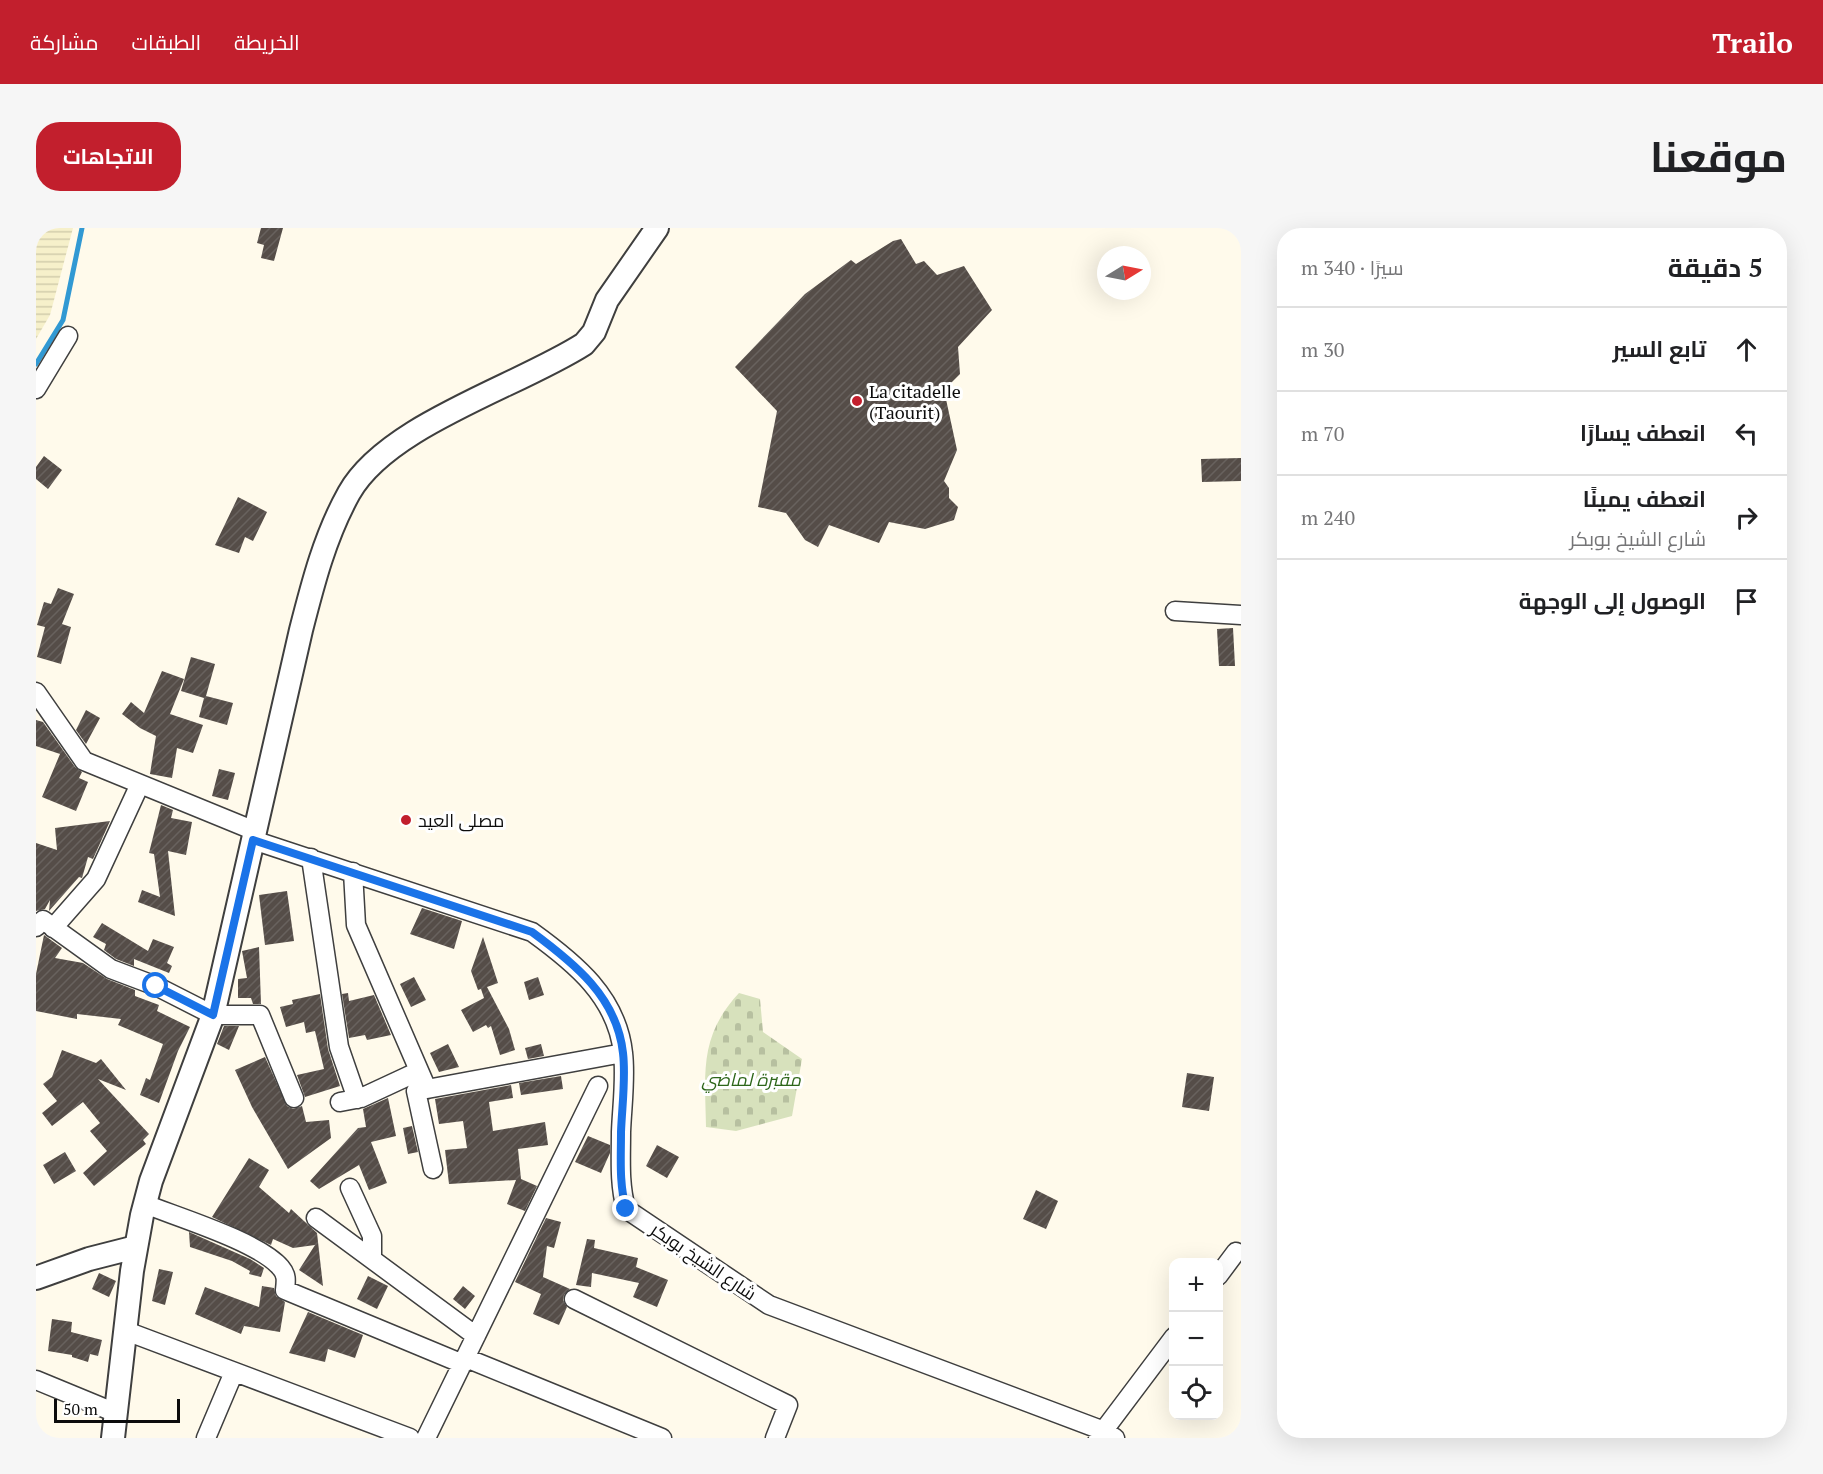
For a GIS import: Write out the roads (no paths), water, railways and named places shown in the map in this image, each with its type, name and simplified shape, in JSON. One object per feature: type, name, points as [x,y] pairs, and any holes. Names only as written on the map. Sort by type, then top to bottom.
[{"type":"street","points":[[113,1438],[136,1246],[145,1204],[213,1015],[315,574],[331,530],[350,491],[372,464],[406,439],[585,344],[594,332],[607,300],[657,228]]},
{"type":"street","points":[[36,389],[68,336]]},
{"type":"street","points":[[1175,611],[1241,615]]},
{"type":"street","name":"شارع الشيخ بوبكر","points":[[36,692],[84,761],[310,858],[532,932],[567,957],[592,982],[610,1008],[623,1053],[620,1187],[626,1209],[769,1305],[1106,1436]]},
{"type":"street","points":[[140,784],[96,879],[44,927],[111,969],[156,986],[213,1015],[260,1015],[294,1098]]},
{"type":"street","points":[[310,858],[349,1101],[419,1071]]},
{"type":"street","points":[[353,872],[356,925],[428,1089]]},
{"type":"street","points":[[433,1169],[416,1091],[623,1053]]},
{"type":"street","points":[[426,1438],[598,1086]]},
{"type":"street","points":[[350,1188],[372,1236],[372,1259]]},
{"type":"street","points":[[145,1204],[263,1254],[281,1268],[287,1278],[285,1290],[662,1438]]},
{"type":"street","points":[[316,1218],[476,1336]]},
{"type":"street","points":[[36,1278],[89,1259],[136,1246]]},
{"type":"street","points":[[1223,1269],[1236,1252]]},
{"type":"street","points":[[573,1299],[788,1405],[775,1438]]},
{"type":"street","points":[[126,1331],[410,1438]]},
{"type":"street","points":[[1106,1436],[1169,1343]]},
{"type":"street","points":[[206,1438],[234,1372]]},
{"type":"street","points":[[36,1380],[116,1413]]},
{"type":"waterway","points":[[36,364],[63,320],[82,228]]},
{"type":"place","name":"La citadelle (Taourit)","points":[[857,401]]},
{"type":"place","name":"مصلى العيد","points":[[406,820]]},
{"type":"park label","name":"مقبرة لماضي","points":[[751,1079]]}]
